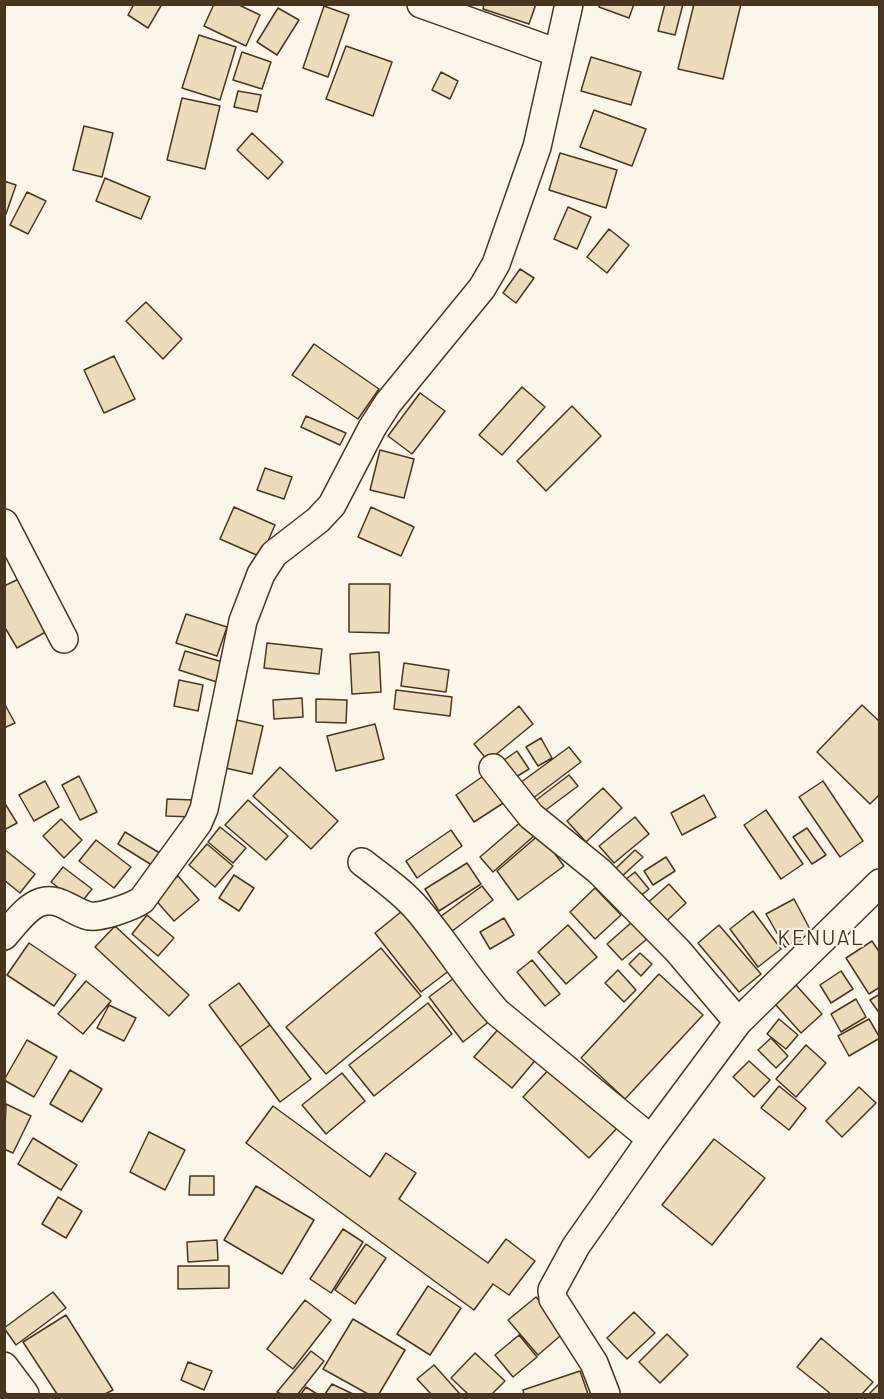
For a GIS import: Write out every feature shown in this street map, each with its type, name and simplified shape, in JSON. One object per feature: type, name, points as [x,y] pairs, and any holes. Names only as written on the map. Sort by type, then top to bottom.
[{"type":"street","points":[[421,4],[558,53]]},
{"type":"street","points":[[4,936],[27,911],[39,902],[52,899],[89,916],[100,916],[136,904],[142,900],[198,823],[204,808],[243,621],[261,574],[274,554],[318,520],[332,505],[372,428],[388,404],[482,288],[496,264],[537,147],[569,4]]},
{"type":"street","points":[[4,523],[64,639]]},
{"type":"street","points":[[493,768],[531,816],[599,872],[678,951],[738,1022]]},
{"type":"street","points":[[362,862],[418,909],[477,990],[497,1012],[651,1139]]},
{"type":"street","points":[[606,1395],[594,1363],[553,1299],[552,1290],[576,1246],[651,1139],[738,1022],[879,883]]},
{"type":"street","points":[[4,1366],[25,1394]]},
{"type":"building","points":[[134,4],[162,4],[148,28],[128,15]]},
{"type":"building","points":[[214,4],[237,4],[260,15],[246,46],[204,26]]},
{"type":"building","points":[[484,4],[536,4],[529,24],[483,9]]},
{"type":"building","points":[[599,4],[634,4],[629,18],[599,7]]},
{"type":"building","points":[[665,4],[683,4],[675,35],[658,31]]},
{"type":"building","points":[[694,4],[741,4],[723,79],[678,69]]},
{"type":"building","points":[[324,6],[349,15],[328,77],[303,68]]},
{"type":"building","points":[[278,8],[299,20],[277,55],[257,42]]},
{"type":"building","points":[[199,35],[236,47],[220,100],[182,88]]},
{"type":"building","points":[[346,46],[392,62],[373,116],[326,99]]},
{"type":"building","points":[[242,52],[271,62],[262,89],[233,80]]},
{"type":"building","points":[[591,57],[641,72],[631,105],[581,91]]},
{"type":"building","points":[[441,72],[458,81],[450,99],[432,90]]},
{"type":"building","points":[[238,91],[261,95],[257,112],[234,107]]},
{"type":"building","points":[[182,98],[220,106],[205,169],[167,160]]},
{"type":"building","points":[[594,110],[646,129],[632,166],[580,147]]},
{"type":"building","points":[[84,126],[113,133],[102,177],[73,170]]},
{"type":"building","points":[[252,133],[283,162],[268,179],[237,150]]},
{"type":"building","points":[[560,153],[617,170],[606,208],[549,190]]},
{"type":"building","points":[[105,178],[150,197],[141,219],[96,201]]},
{"type":"building","points":[[4,181],[16,185],[6,214],[4,213]]},
{"type":"building","points":[[27,192],[46,201],[28,234],[10,225]]},
{"type":"building","points":[[568,207],[591,217],[577,249],[554,239]]},
{"type":"building","points":[[609,229],[629,245],[607,273],[587,257]]},
{"type":"building","points":[[520,269],[534,278],[516,303],[503,293]]},
{"type":"building","points":[[146,302],[182,339],[163,359],[126,321]]},
{"type":"building","points":[[314,344],[379,389],[358,419],[292,375]]},
{"type":"building","points":[[114,356],[135,399],[104,413],[84,370]]},
{"type":"building","points":[[522,387],[545,407],[502,455],[479,435]]},
{"type":"building","points":[[420,393],[445,411],[412,454],[388,436]]},
{"type":"building","points":[[572,406],[601,436],[546,491],[517,461]]},
{"type":"building","points":[[306,416],[346,433],[340,445],[301,427]]},
{"type":"building","points":[[380,450],[414,459],[404,498],[370,490]]},
{"type":"building","points":[[265,468],[292,477],[284,499],[257,490]]},
{"type":"building","points":[[234,507],[275,525],[261,557],[220,539]]},
{"type":"building","points":[[371,507],[414,527],[401,556],[358,537]]},
{"type":"building","points":[[23,577],[51,629],[17,648],[4,626],[4,586]]},
{"type":"building","points":[[349,584],[390,584],[389,633],[349,632]]},
{"type":"building","points":[[186,614],[227,627],[217,656],[176,643]]},
{"type":"building","points":[[267,643],[322,649],[319,674],[264,668]]},
{"type":"building","points":[[185,651],[226,663],[220,683],[179,670]]},
{"type":"building","points":[[379,652],[381,692],[352,694],[350,654]]},
{"type":"building","points":[[404,663],[449,670],[446,692],[401,686]]},
{"type":"building","points":[[179,680],[203,685],[198,711],[174,706]]},
{"type":"building","points":[[396,690],[452,697],[450,716],[394,709]]},
{"type":"building","points":[[302,698],[303,717],[274,719],[273,700]]},
{"type":"building","points":[[316,699],[347,700],[346,723],[316,722]]},
{"type":"building","points":[[4,703],[15,723],[4,728]]},
{"type":"building","points":[[862,705],[880,722],[880,794],[870,804],[817,752]]},
{"type":"building","points":[[519,706],[533,724],[488,761],[474,744]]},
{"type":"building","points":[[232,719],[263,726],[252,774],[221,767]]},
{"type":"building","points":[[375,724],[384,759],[336,771],[327,736]]},
{"type":"building","points":[[541,738],[552,758],[538,766],[526,747]]},
{"type":"building","points":[[569,747],[581,762],[532,799],[520,783]]},
{"type":"building","points":[[517,751],[529,769],[516,777],[504,760]]},
{"type":"building","points":[[280,767],[338,821],[311,849],[253,796]]},
{"type":"building","points":[[489,772],[508,800],[474,822],[456,795]]},
{"type":"building","points":[[569,775],[578,786],[539,815],[531,804]]},
{"type":"building","points":[[79,776],[97,812],[80,820],[62,785]]},
{"type":"building","points":[[45,781],[59,807],[34,821],[19,795]]},
{"type":"building","points":[[823,781],[863,841],[840,857],[799,797]]},
{"type":"building","points":[[603,788],[622,808],[586,842],[567,821]]},
{"type":"building","points":[[704,795],[716,817],[682,835],[671,813]]},
{"type":"building","points":[[167,799],[194,800],[193,817],[166,816]]},
{"type":"building","points":[[248,800],[288,836],[266,860],[225,825]]},
{"type":"building","points":[[4,802],[17,823],[4,830]]},
{"type":"building","points":[[766,810],[803,864],[781,879],[744,825]]},
{"type":"building","points":[[635,817],[649,834],[614,863],[599,846]]},
{"type":"building","points":[[61,819],[82,840],[64,858],[43,836]]},
{"type":"building","points":[[523,820],[535,835],[493,872],[480,857]]},
{"type":"building","points":[[220,827],[246,848],[233,863],[208,842]]},
{"type":"building","points":[[807,828],[826,855],[812,864],[793,837]]},
{"type":"building","points":[[451,830],[462,846],[417,878],[406,861]]},
{"type":"building","points":[[125,832],[163,855],[155,867],[118,844]]},
{"type":"building","points":[[540,834],[564,866],[518,900],[497,871]]},
{"type":"building","points":[[96,840],[131,867],[114,888],[79,861]]},
{"type":"building","points":[[207,844],[233,866],[215,887],[189,865]]},
{"type":"building","points":[[4,849],[35,874],[20,893],[4,880]]},
{"type":"building","points":[[635,850],[643,857],[620,878],[613,871]]},
{"type":"building","points":[[666,857],[675,871],[653,885],[644,871]]},
{"type":"building","points":[[467,863],[481,884],[439,911],[425,889]]},
{"type":"building","points":[[63,867],[92,889],[80,904],[51,882]]},
{"type":"building","points":[[635,872],[649,889],[639,897],[625,880]]},
{"type":"building","points":[[234,875],[254,888],[239,911],[219,898]]},
{"type":"building","points":[[178,876],[199,900],[174,921],[153,897]]},
{"type":"building","points":[[669,884],[686,903],[662,925],[644,906]]},
{"type":"building","points":[[482,886],[493,900],[451,932],[440,917]]},
{"type":"building","points":[[595,888],[621,915],[595,939],[570,912]]},
{"type":"building","points":[[794,899],[812,933],[785,947],[766,914]]},
{"type":"building","points":[[407,907],[454,967],[421,992],[375,933]]},
{"type":"building","points":[[753,911],[781,949],[758,967],[730,929]]},
{"type":"building","points":[[147,915],[174,938],[158,956],[132,934]]},
{"type":"building","points":[[504,918],[514,935],[490,949],[480,932]]},
{"type":"building","points":[[632,922],[647,939],[622,960],[607,944]]},
{"type":"building","points":[[568,925],[597,957],[566,984],[538,952]]},
{"type":"building","points":[[719,925],[761,974],[739,992],[698,943]]},
{"type":"building","points":[[115,926],[189,995],[169,1016],[95,947]]},
{"type":"building","points":[[872,941],[880,953],[880,987],[869,994],[846,958]]},
{"type":"building","points":[[29,943],[76,975],[54,1006],[7,975]]},
{"type":"building","points":[[381,948],[421,996],[326,1074],[286,1027]]},
{"type":"building","points":[[640,953],[652,964],[641,976],[629,964]]},
{"type":"building","points":[[532,960],[560,994],[545,1006],[517,972]]},
{"type":"building","points":[[618,970],[636,990],[624,1002],[605,983]]},
{"type":"building","points":[[841,971],[853,989],[831,1003],[820,985]]},
{"type":"building","points":[[659,974],[703,1015],[625,1099],[581,1058]]},
{"type":"building","points":[[458,975],[491,1020],[463,1042],[429,997]]},
{"type":"building","points":[[86,981],[111,1001],[83,1034],[58,1014]]},
{"type":"building","points":[[239,983],[270,1025],[240,1047],[209,1005]]},
{"type":"building","points":[[796,985],[822,1014],[801,1033],[775,1004]]},
{"type":"building","points":[[880,994],[880,1014],[870,1000]]},
{"type":"building","points":[[856,999],[866,1017],[841,1032],[831,1014]]},
{"type":"building","points":[[428,1003],[452,1034],[374,1096],[349,1065]]},
{"type":"building","points":[[109,1005],[136,1018],[124,1041],[97,1028]]},
{"type":"building","points":[[779,1019],[798,1035],[786,1049],[767,1034]]},
{"type":"building","points":[[869,1019],[880,1038],[849,1056],[838,1036]]},
{"type":"building","points":[[270,1025],[311,1079],[280,1102],[240,1047]]},
{"type":"building","points":[[501,1026],[538,1057],[512,1088],[474,1057]]},
{"type":"building","points":[[771,1038],[788,1056],[776,1068],[758,1050]]},
{"type":"building","points":[[27,1040],[57,1057],[34,1097],[4,1080]]},
{"type":"building","points":[[806,1045],[826,1063],[796,1097],[776,1079]]},
{"type":"building","points":[[749,1061],[770,1080],[754,1097],[733,1077]]},
{"type":"building","points":[[554,1064],[620,1125],[589,1158],[523,1097]]},
{"type":"building","points":[[70,1070],[102,1089],[82,1122],[50,1104]]},
{"type":"building","points":[[342,1073],[365,1101],[326,1134],[302,1105]]},
{"type":"building","points":[[779,1086],[806,1108],[789,1130],[761,1108]]},
{"type":"building","points":[[859,1087],[876,1103],[842,1137],[826,1121]]},
{"type":"building","points":[[6,1104],[31,1116],[13,1153],[4,1149]]},
{"type":"building","points":[[273,1106],[370,1177],[386,1153],[416,1173],[399,1199],[488,1263],[506,1239],[535,1261],[509,1295],[493,1284],[474,1310],[246,1143]]},
{"type":"building","points":[[149,1132],[185,1150],[165,1190],[130,1172]]},
{"type":"building","points":[[33,1138],[77,1165],[61,1190],[18,1164]]},
{"type":"building","points":[[714,1139],[765,1178],[712,1245],[662,1205]]},
{"type":"building","points":[[190,1176],[214,1176],[214,1195],[189,1195]]},
{"type":"building","points":[[256,1186],[314,1220],[282,1274],[224,1240]]},
{"type":"building","points":[[58,1197],[82,1211],[66,1238],[42,1224]]},
{"type":"building","points":[[343,1229],[363,1242],[331,1293],[310,1279]]},
{"type":"building","points":[[217,1240],[218,1260],[188,1262],[187,1242]]},
{"type":"building","points":[[366,1244],[386,1258],[355,1304],[335,1290]]},
{"type":"building","points":[[178,1266],[229,1266],[229,1288],[178,1289]]},
{"type":"building","points":[[428,1286],[461,1308],[430,1355],[397,1334]]},
{"type":"building","points":[[53,1292],[66,1308],[16,1345],[4,1328]]},
{"type":"building","points":[[536,1297],[566,1331],[538,1355],[508,1320]]},
{"type":"building","points":[[305,1300],[331,1320],[293,1369],[267,1349]]},
{"type":"building","points":[[634,1312],[655,1333],[627,1359],[607,1338]]},
{"type":"building","points":[[66,1315],[113,1390],[105,1394],[57,1394],[23,1342]]},
{"type":"building","points":[[353,1319],[405,1350],[379,1394],[368,1394],[323,1369]]},
{"type":"building","points":[[667,1334],[688,1355],[660,1383],[639,1362]]},
{"type":"building","points":[[519,1335],[537,1357],[513,1377],[495,1355]]},
{"type":"building","points":[[821,1338],[873,1382],[862,1394],[831,1394],[797,1367]]},
{"type":"building","points":[[311,1351],[324,1361],[298,1394],[277,1392]]},
{"type":"building","points":[[475,1353],[505,1381],[492,1394],[468,1394],[451,1378]]},
{"type":"building","points":[[188,1362],[212,1371],[204,1390],[181,1380]]},
{"type":"building","points":[[434,1365],[460,1394],[431,1394],[417,1379]]},
{"type":"building","points":[[580,1371],[588,1394],[524,1394],[523,1390]]},
{"type":"building","points":[[880,1383],[880,1394],[869,1394]]},
{"type":"building","points":[[332,1384],[353,1394],[325,1394]]},
{"type":"building","points":[[306,1387],[317,1394],[301,1394]]},
{"type":"district","name":"KENUAL","points":[[821,938]]}]
